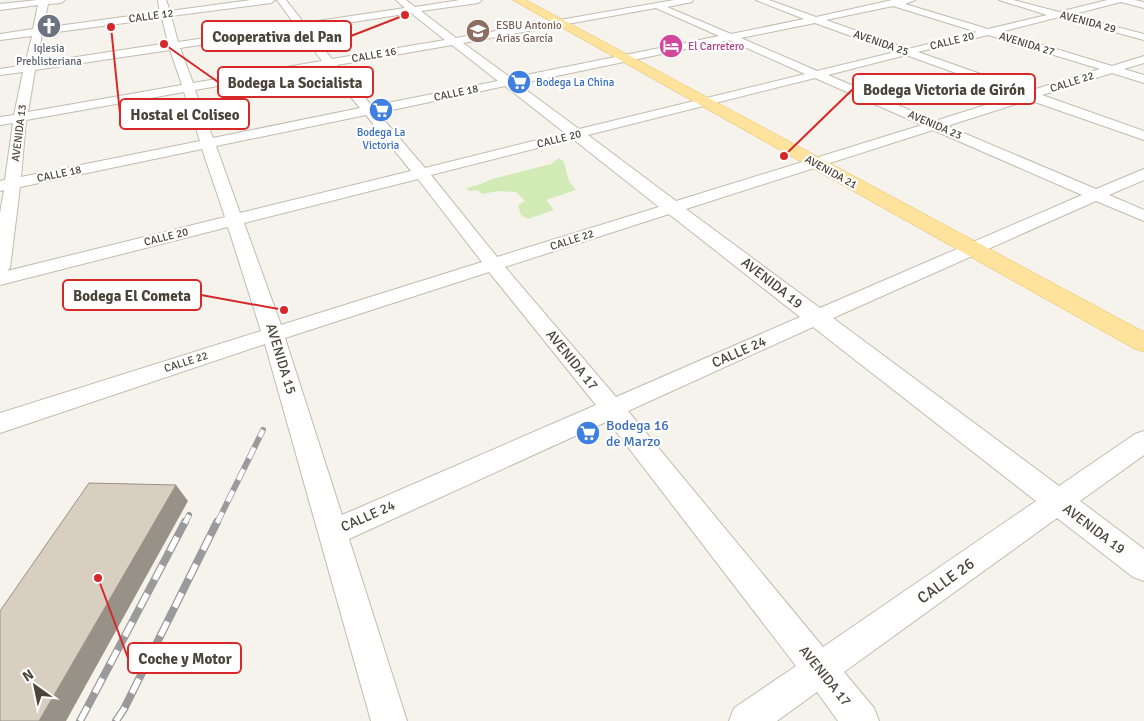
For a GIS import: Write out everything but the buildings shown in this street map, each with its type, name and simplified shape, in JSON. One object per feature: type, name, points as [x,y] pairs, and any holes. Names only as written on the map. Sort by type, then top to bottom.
[{"type":"main road","name":"AVENIDA 21","points":[[518,0],[1144,344]]},
{"type":"street","points":[[0,8],[61,0]]},
{"type":"street","name":"CALLE 12","points":[[0,36],[37,32],[164,7],[272,0]]},
{"type":"street","name":"AVENIDA 17","points":[[281,0],[300,27],[370,110],[613,410],[861,721]]},
{"type":"street","points":[[0,72],[300,27],[407,5],[478,0]]},
{"type":"street","name":"AVENIDA 23","points":[[644,0],[1144,216]]},
{"type":"street","name":"CALLE 16","points":[[0,120],[689,0]]},
{"type":"street","name":"AVENIDA 25","points":[[760,0],[1144,136]]},
{"type":"street","name":"CALLE 18","points":[[6,184],[815,20],[887,2],[911,0]]},
{"type":"street","name":"AVENIDA 29","points":[[1003,0],[1144,36]]},
{"type":"street","name":"CALLE 20","points":[[0,279],[1118,0]]},
{"type":"street","points":[[1123,0],[1144,5]]},
{"type":"street","name":"AVENIDA 13","points":[[0,268],[6,184],[44,1]]},
{"type":"street","name":"AVENIDA 27","points":[[887,2],[1144,79]]},
{"type":"street","name":"AVENIDA 19","points":[[407,5],[1144,567]]},
{"type":"street","name":"AVENIDA 15","points":[[164,7],[174,46],[190,87],[273,333],[389,721]]},
{"type":"street","name":"CALLE 22","points":[[0,423],[273,333],[1144,59]]},
{"type":"street","name":"CALLE 24","points":[[333,532],[613,410],[972,248],[1144,174]]},
{"type":"street","name":"CALLE 26","points":[[747,721],[1056,501],[1144,441]]},
{"type":"green space","points":[[559,158],[564,162],[569,181],[576,190],[546,200],[554,210],[528,219],[521,215],[518,205],[525,201],[516,192],[498,191],[482,194],[478,190],[470,191],[466,188],[492,179],[551,164]]},
{"type":"railway","points":[[217,523],[263,430]]},
{"type":"railway","points":[[185,523],[189,515]]},
{"type":"railway","points":[[80,721],[185,522]]},
{"type":"railway","points":[[116,721],[124,709],[217,522]]},
{"type":"place","name":"Cooperativa del Pan","points":[[405,15]]},
{"type":"place","name":"Iglesia Preblisteriana","points":[[49,26]]},
{"type":"place","name":"Hostal el Coliseo","points":[[111,27]]},
{"type":"place","name":"ESBU Antonio Arias García","points":[[478,31]]},
{"type":"place","name":"Bodega La Socialista","points":[[164,44]]},
{"type":"place","name":"El Carretero","points":[[671,46]]},
{"type":"place","name":"Bodega La China","points":[[519,82]]},
{"type":"place","name":"Bodega La Victoria","points":[[381,110]]},
{"type":"place","name":"Bodega Victoria de Girón","points":[[784,156]]},
{"type":"place","name":"Bodega El Cometa","points":[[284,310]]},
{"type":"place","name":"Bodega 16 de Marzo","points":[[588,433]]},
{"type":"place","name":"Coche y Motor","points":[[98,578]]}]
